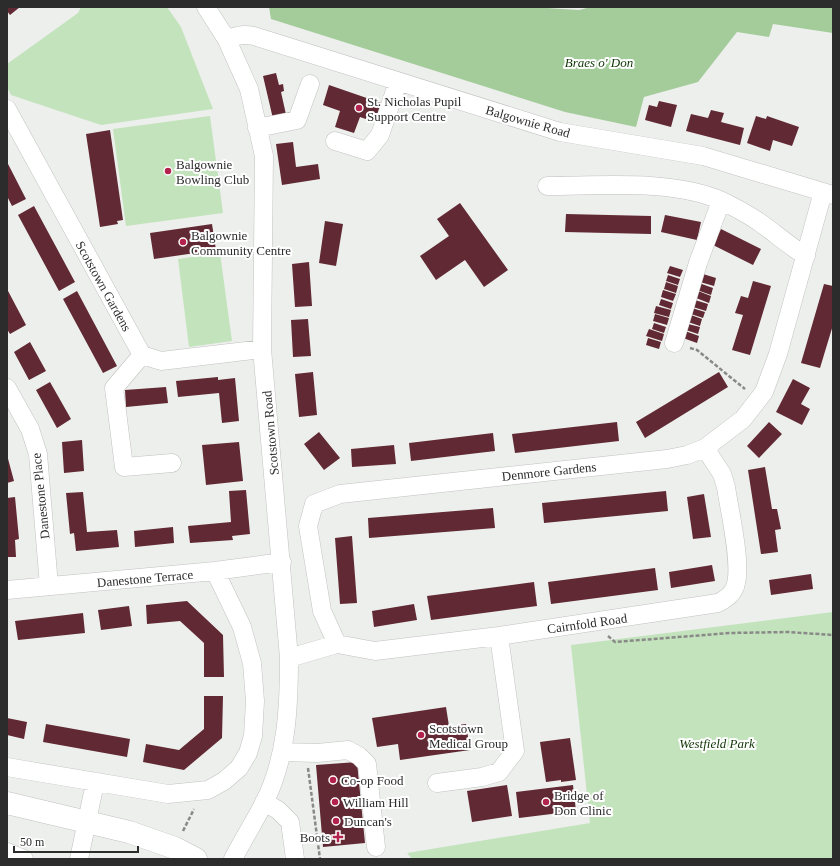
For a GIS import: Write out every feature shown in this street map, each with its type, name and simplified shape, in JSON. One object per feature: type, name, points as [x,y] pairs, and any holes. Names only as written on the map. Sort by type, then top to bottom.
[{"type":"main road","points":[[7,803],[130,832],[175,848],[196,859]]},
{"type":"street","name":"Scotstown Road","points":[[206,7],[227,40],[249,89],[264,156],[262,349],[290,658],[289,705],[282,752],[264,802],[233,859]]},
{"type":"street","name":"Balgownie Road","points":[[227,40],[234,36],[243,34],[254,36],[560,132],[703,156],[828,194]]},
{"type":"street","points":[[335,141],[367,151],[380,135],[398,82]]},
{"type":"street","points":[[257,128],[297,120],[310,84]]},
{"type":"street","name":"Scotstown Gardens","points":[[7,109],[142,355]]},
{"type":"street","points":[[547,186],[663,187],[683,190],[721,201],[758,221],[788,246],[806,256]]},
{"type":"street","name":"Denmore Gardens","points":[[337,644],[322,610],[308,526],[314,504],[340,494],[667,459],[688,455],[705,448],[743,419],[764,392],[778,354],[806,256],[828,194]]},
{"type":"street","points":[[674,343],[698,263],[721,201]]},
{"type":"street","points":[[172,463],[124,467],[114,388],[142,355],[161,361],[262,349]]},
{"type":"street","name":"Danestone Place","points":[[7,388],[30,429],[38,454],[49,586]]},
{"type":"street","name":"Cairnfold Road","points":[[290,658],[337,644],[375,651],[499,636],[718,603],[727,598],[734,590],[738,569],[726,487],[722,474],[705,448]]},
{"type":"street","name":"Danestone Terrace","points":[[7,590],[215,572],[282,562]]},
{"type":"street","points":[[7,767],[95,783],[168,794],[208,790],[224,781],[238,768],[248,753],[254,729],[255,701],[252,663],[242,626],[215,572]]},
{"type":"street","points":[[437,783],[482,777],[500,772],[515,751],[499,636]]},
{"type":"street","points":[[282,752],[305,753],[348,750],[360,756],[368,764],[376,847]]},
{"type":"street","points":[[79,859],[95,783]]},
{"type":"street","points":[[264,802],[278,810],[290,822],[295,859]]},
{"type":"street","points":[[7,852],[24,859]]},
{"type":"path","points":[[674,343],[697,350],[758,400]]},
{"type":"path","points":[[589,623],[615,642],[730,633],[788,632],[833,635]]},
{"type":"path","points":[[305,753],[320,859]]},
{"type":"path","points":[[175,848],[203,791]]},
{"type":"green space","points":[[81,7],[167,7],[181,27],[213,109],[101,125],[11,95],[7,87],[7,64],[78,13]]},
{"type":"green space","name":"Braes o' Don","points":[[269,7],[531,7],[579,10],[591,7],[833,7],[833,33],[773,24],[769,37],[737,32],[698,82],[644,97],[636,127],[565,112],[271,19]]},
{"type":"green space","name":"Balgownie Bowling Club","points":[[210,116],[223,213],[126,226],[113,129]]},
{"type":"green space","points":[[220,253],[232,341],[189,347],[178,259]]},
{"type":"green space","name":"Westfield Park","points":[[833,612],[833,859],[412,859],[407,853],[590,823],[571,645]]},
{"type":"building","points":[[7,7],[20,7],[10,15],[7,11]]},
{"type":"building","points":[[276,73],[279,85],[283,84],[284,91],[281,92],[287,119],[274,123],[263,76]]},
{"type":"building","name":"St. Nicholas Pupil Support Centre","points":[[329,85],[387,105],[380,124],[360,117],[354,133],[335,127],[340,111],[323,105]]},
{"type":"building","points":[[659,101],[677,105],[671,127],[645,120],[649,105],[657,107]]},
{"type":"building","points":[[711,110],[724,113],[721,122],[744,128],[740,145],[686,131],[691,114],[708,118]]},
{"type":"building","points":[[756,116],[766,119],[767,116],[799,127],[792,146],[773,140],[770,151],[747,143]]},
{"type":"building","points":[[110,130],[123,220],[117,221],[118,224],[100,227],[86,134]]},
{"type":"building","points":[[293,142],[296,167],[318,164],[320,179],[282,185],[276,144]]},
{"type":"building","points":[[7,162],[26,199],[12,206],[7,196]]},
{"type":"building","points":[[460,203],[508,270],[484,287],[465,260],[436,280],[420,256],[449,236],[437,219]]},
{"type":"building","points":[[34,206],[75,282],[59,291],[18,215]]},
{"type":"building","points":[[566,214],[651,216],[651,234],[565,232]]},
{"type":"building","points":[[665,215],[701,222],[697,240],[661,232]]},
{"type":"building","points":[[325,221],[343,224],[336,266],[319,263]]},
{"type":"building","name":"Balgownie Community Centre","points":[[212,224],[216,250],[154,259],[150,233]]},
{"type":"building","points":[[721,229],[761,249],[753,265],[713,245]]},
{"type":"building","points":[[309,262],[312,306],[295,307],[292,264]]},
{"type":"building","points":[[670,266],[683,270],[680,277],[667,273]]},
{"type":"building","points":[[703,274],[716,278],[714,286],[700,282]]},
{"type":"building","points":[[668,275],[680,279],[678,285],[666,281]]},
{"type":"building","points":[[753,281],[771,286],[750,355],[732,350],[743,315],[735,313],[741,296],[748,298]]},
{"type":"building","points":[[666,282],[678,286],[676,293],[664,289]]},
{"type":"building","points":[[699,283],[713,288],[711,295],[697,290]]},
{"type":"building","points":[[824,284],[833,286],[833,325],[820,368],[801,363]]},
{"type":"building","points":[[7,289],[26,325],[10,334],[7,329]]},
{"type":"building","points":[[663,290],[676,294],[673,301],[661,297]]},
{"type":"building","points":[[77,291],[117,366],[103,373],[63,299]]},
{"type":"building","points":[[698,291],[711,296],[709,303],[696,298]]},
{"type":"building","points":[[661,299],[673,303],[671,309],[659,305]]},
{"type":"building","points":[[695,300],[708,304],[706,311],[693,307]]},
{"type":"building","points":[[656,306],[671,310],[669,317],[654,313]]},
{"type":"building","points":[[692,308],[705,312],[703,318],[691,314]]},
{"type":"building","points":[[655,314],[669,318],[667,325],[653,321]]},
{"type":"building","points":[[691,315],[702,319],[700,326],[688,322]]},
{"type":"building","points":[[308,319],[311,356],[293,357],[291,320]]},
{"type":"building","points":[[654,323],[666,327],[664,333],[652,329]]},
{"type":"building","points":[[688,324],[700,327],[698,334],[686,330]]},
{"type":"building","points":[[649,329],[664,334],[662,341],[646,336]]},
{"type":"building","points":[[685,331],[699,336],[697,343],[683,338]]},
{"type":"building","points":[[648,338],[661,342],[659,349],[646,345]]},
{"type":"building","points":[[30,342],[46,371],[29,380],[14,352]]},
{"type":"building","points":[[313,372],[317,415],[299,417],[295,374]]},
{"type":"building","points":[[719,372],[728,387],[645,438],[636,422]]},
{"type":"building","points":[[218,377],[218,380],[235,378],[239,421],[222,423],[219,393],[178,397],[176,381]]},
{"type":"building","points":[[793,379],[810,388],[801,404],[810,409],[802,425],[776,412]]},
{"type":"building","points":[[50,382],[71,419],[57,428],[36,390]]},
{"type":"building","points":[[166,387],[168,403],[126,407],[125,390]]},
{"type":"building","points":[[617,422],[619,441],[515,453],[512,434]]},
{"type":"building","points":[[769,422],[782,434],[759,458],[747,446]]},
{"type":"building","points":[[319,432],[340,458],[324,470],[304,444]]},
{"type":"building","points":[[493,433],[495,451],[411,461],[409,443]]},
{"type":"building","points":[[82,440],[84,471],[64,473],[62,442]]},
{"type":"building","points":[[239,442],[243,481],[206,485],[202,445]]},
{"type":"building","points":[[394,445],[396,464],[352,467],[351,449]]},
{"type":"building","points":[[7,455],[14,481],[7,483]]},
{"type":"building","points":[[765,467],[772,509],[777,509],[781,529],[775,530],[778,552],[761,554],[748,470]]},
{"type":"building","points":[[246,490],[250,534],[232,536],[233,540],[190,543],[188,526],[231,522],[229,491]]},
{"type":"building","points":[[666,491],[668,511],[544,523],[542,503]]},
{"type":"building","points":[[83,492],[87,532],[117,530],[119,547],[76,551],[74,533],[70,534],[66,493]]},
{"type":"building","points":[[704,494],[711,537],[693,539],[687,497]]},
{"type":"building","points":[[15,497],[19,539],[15,540],[16,557],[7,557],[7,498]]},
{"type":"building","points":[[493,508],[495,528],[369,538],[368,518]]},
{"type":"building","points":[[173,527],[174,543],[135,547],[134,531]]},
{"type":"building","points":[[352,536],[357,603],[340,604],[335,538]]},
{"type":"building","points":[[712,565],[715,581],[671,588],[669,572]]},
{"type":"building","points":[[655,568],[658,590],[551,604],[548,582]]},
{"type":"building","points":[[811,574],[813,589],[771,595],[769,580]]},
{"type":"building","points":[[534,582],[537,606],[431,620],[427,596]]},
{"type":"building","points":[[187,601],[223,635],[224,677],[204,677],[204,643],[180,621],[147,624],[146,605]]},
{"type":"building","points":[[414,604],[417,620],[374,627],[372,611]]},
{"type":"building","points":[[129,606],[132,626],[101,630],[98,610]]},
{"type":"building","points":[[83,613],[85,633],[18,640],[15,621]]},
{"type":"building","points":[[204,696],[223,696],[222,738],[184,770],[143,762],[146,744],[179,750],[204,729]]},
{"type":"building","name":"Scotstown Medical Group","points":[[446,707],[449,726],[466,724],[470,750],[400,760],[398,744],[377,747],[372,718]]},
{"type":"building","points":[[7,718],[27,722],[24,739],[7,735]]},
{"type":"building","points":[[46,724],[130,739],[127,757],[43,742]]},
{"type":"building","points":[[570,738],[576,780],[546,782],[540,742]]},
{"type":"building","points":[[357,762],[365,843],[323,847],[316,765]]},
{"type":"building","points":[[507,785],[512,816],[472,822],[467,791]]},
{"type":"building","name":"Bridge of Don Clinic","points":[[573,785],[576,811],[519,818],[516,792]]},
{"type":"place","name":"St. Nicholas Pupil Support Centre","points":[[359,108]]},
{"type":"place","name":"Balgownie Bowling Club","points":[[168,171]]},
{"type":"place","name":"Balgownie Community Centre","points":[[183,242]]},
{"type":"place","name":"Scotstown Medical Group","points":[[421,735]]},
{"type":"place","name":"Co-op Food","points":[[333,780]]},
{"type":"place","name":"William Hill","points":[[335,802]]},
{"type":"place","name":"Bridge of Don Clinic","points":[[546,802]]},
{"type":"place","name":"Duncan's","points":[[336,821]]},
{"type":"place","name":"Boots","points":[[338,837]]}]
